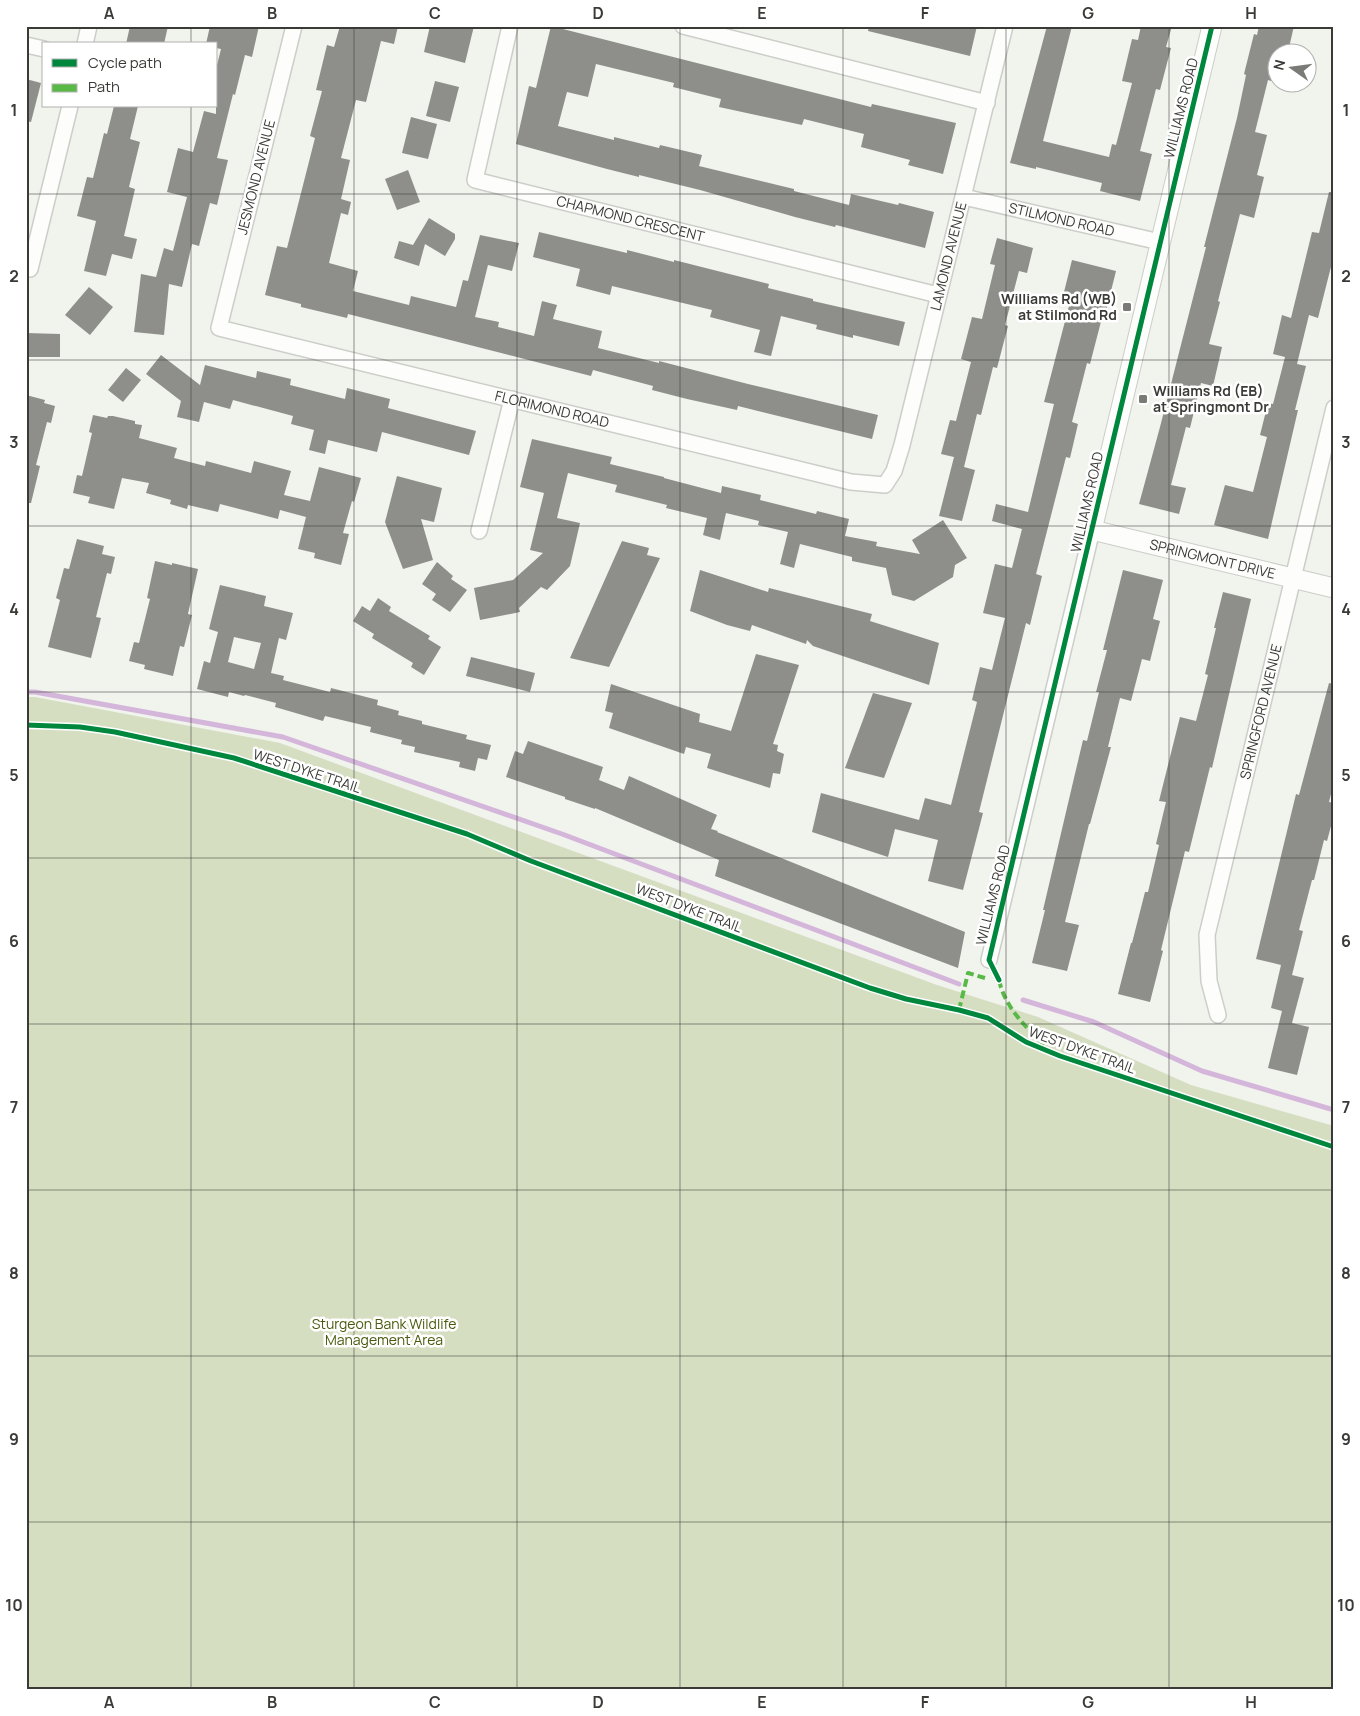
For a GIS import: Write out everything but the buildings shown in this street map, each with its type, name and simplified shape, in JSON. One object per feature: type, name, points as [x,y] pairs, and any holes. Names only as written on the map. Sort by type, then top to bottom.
[{"type":"street","points":[[86,42],[90,26]]},
{"type":"street","name":"JESMOND AVENUE","points":[[220,328],[294,26]]},
{"type":"street","name":"CHAPMOND CRESCENT","points":[[510,26],[475,180],[938,295]]},
{"type":"street","points":[[683,26],[987,103]]},
{"type":"street","name":"LAMOND AVENUE","points":[[885,485],[894,471],[902,446],[1005,26]]},
{"type":"street","name":"WILLIAMS ROAD","points":[[989,960],[1212,26]]},
{"type":"street","points":[[26,44],[42,48]]},
{"type":"street","points":[[28,269],[69,108]]},
{"type":"street","name":"STILMOND ROAD","points":[[964,197],[1160,242]]},
{"type":"street","name":"FLORIMOND ROAD","points":[[220,328],[851,482],[885,485]]},
{"type":"street","points":[[479,531],[512,399]]},
{"type":"street","name":"SPRINGFORD AVENUE","points":[[1218,1015],[1209,982],[1207,935],[1334,408]]},
{"type":"street","name":"SPRINGMONT DRIVE","points":[[1092,530],[1334,588]]},
{"type":"green space","name":"Sturgeon Bank Wildlife Management Area","points":[[26,697],[35,697],[280,743],[937,985],[1038,1017],[1191,1085],[1334,1126],[1334,1690],[26,1690]]},
{"type":"waterway","points":[[26,692],[35,692],[283,737],[562,834],[959,984]]},
{"type":"waterway","points":[[1023,1000],[1094,1022],[1202,1071],[1334,1110]]},
{"type":"marked path","points":[[959,1010],[968,973],[985,978]]},
{"type":"marked path","points":[[999,980],[1011,1008],[1024,1025],[1046,1047]]},
{"type":"cycle path","points":[[999,980],[989,960],[1212,26]]},
{"type":"cycle path","name":"WEST DYKE TRAIL","points":[[26,725],[80,727],[115,732],[234,758],[467,834],[531,861],[870,988],[906,999],[988,1018],[1026,1042],[1060,1056],[1334,1147]]},
{"type":"place","name":"Williams Rd (WB) at Stilmond Rd","points":[[1127,307]]},
{"type":"place","name":"Williams Rd (EB) at Springmont Dr","points":[[1143,399]]}]
